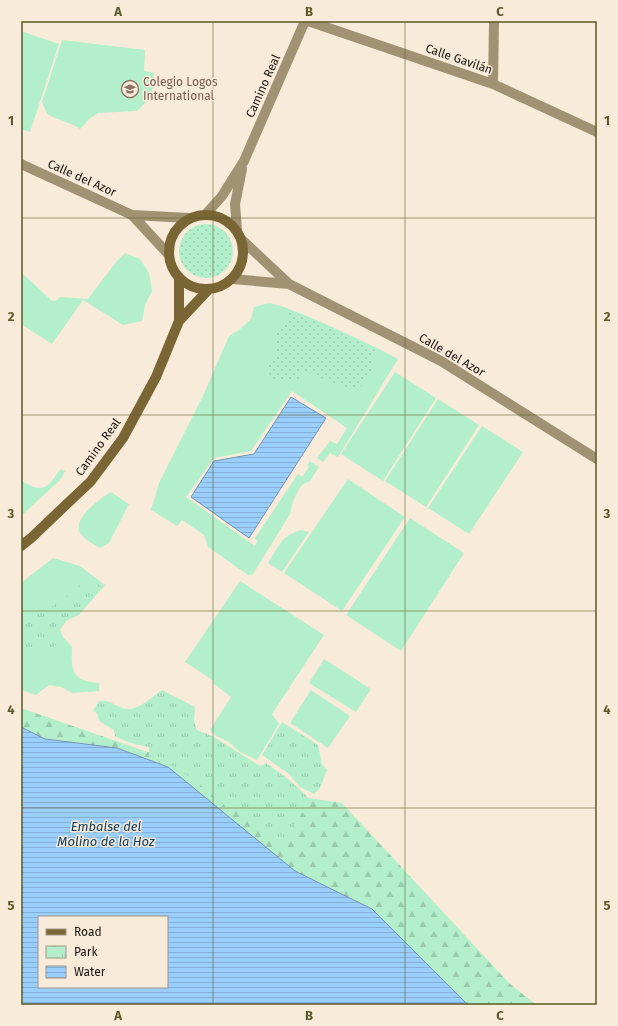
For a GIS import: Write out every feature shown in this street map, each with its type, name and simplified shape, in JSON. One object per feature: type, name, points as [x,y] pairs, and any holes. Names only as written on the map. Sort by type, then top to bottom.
[{"type":"street","name":"Calle Gavilán","points":[[306,21],[493,84],[597,132]]},
{"type":"street","name":"Camino Real","points":[[206,214],[222,196],[244,161],[306,21]]},
{"type":"street","points":[[493,84],[494,21]]},
{"type":"street","name":"Camino Real","points":[[239,235],[235,204],[244,161]]},
{"type":"street","name":"Calle del Azor","points":[[21,164],[132,215],[190,218]]},
{"type":"street","points":[[206,214],[224,218],[239,235],[244,250],[238,270],[232,279],[217,287],[209,289],[192,286],[179,277],[174,270],[169,255],[170,244],[174,233],[180,225],[190,218],[206,214]]},
{"type":"street","name":"Calle del Azor","points":[[132,215],[169,255]]},
{"type":"street","name":"Calle del Azor","points":[[239,235],[289,284],[441,361],[597,459]]},
{"type":"street","name":"Camino Real","points":[[179,277],[179,321]]},
{"type":"street","name":"Calle del Azor","points":[[232,279],[289,284]]},
{"type":"street","name":"Camino Real","points":[[21,546],[91,481],[123,438],[156,377],[179,321],[209,289]]},
{"type":"green space","points":[[21,31],[59,44],[30,132],[21,129]]},
{"type":"green space","points":[[62,40],[145,50],[144,71],[154,73],[153,86],[149,98],[137,111],[98,113],[89,119],[80,129],[47,114],[42,102]]},
{"type":"green space","points":[[206,224],[216,226],[225,232],[231,241],[233,251],[231,261],[225,270],[216,276],[206,278],[196,276],[187,270],[181,261],[179,251],[181,241],[187,232],[196,226]]},
{"type":"green space","points":[[125,253],[140,259],[149,273],[152,291],[145,305],[142,321],[123,325],[83,300],[52,344],[21,324],[22,273],[51,300],[55,301],[61,297],[88,299],[116,262]]},
{"type":"green space","points":[[269,303],[309,317],[365,342],[398,359],[338,457],[330,453],[323,462],[317,458],[330,441],[337,444],[347,428],[292,391],[251,451],[214,458],[186,497],[255,546],[257,541],[255,538],[298,474],[302,477],[309,467],[307,465],[310,461],[319,467],[310,481],[302,485],[293,501],[290,514],[253,574],[248,575],[208,547],[204,535],[182,520],[177,526],[151,510],[159,483],[203,396],[229,336],[239,330],[251,319],[254,307]]},
{"type":"green space","points":[[289,312],[303,316],[376,350],[372,361],[372,369],[361,387],[356,392],[303,372],[298,379],[275,380],[269,373],[269,365],[273,362],[277,344],[277,333],[286,321]]},
{"type":"green space","points":[[395,372],[436,398],[383,481],[341,454]]},
{"type":"green space","points":[[438,399],[479,425],[426,507],[385,481]]},
{"type":"green space","points":[[482,426],[523,452],[469,534],[428,508]]},
{"type":"green space","points":[[61,469],[65,471],[61,479],[21,516],[21,480],[34,487],[45,487]]},
{"type":"green space","points":[[348,479],[405,517],[342,611],[284,573]]},
{"type":"green space","points":[[111,492],[129,504],[109,543],[100,548],[80,534],[79,525],[84,514],[89,508]]},
{"type":"green space","points":[[410,518],[464,553],[401,651],[346,615]]},
{"type":"green space","points":[[301,530],[309,532],[282,572],[268,563],[284,539],[294,532]]},
{"type":"green space","points":[[53,558],[80,566],[105,585],[79,615],[66,621],[60,630],[63,637],[72,647],[72,662],[75,673],[83,680],[99,683],[99,691],[72,693],[61,687],[49,685],[36,695],[21,690],[21,583]]},
{"type":"green space","points":[[85,579],[93,581],[101,586],[81,607],[60,625],[57,644],[44,652],[32,651],[23,645],[21,647],[21,613],[38,609],[48,609],[76,590]]},
{"type":"green space","points":[[240,581],[324,635],[272,714],[279,724],[257,760],[240,752],[229,742],[216,736],[210,730],[231,697],[213,683],[214,681],[185,662]]},
{"type":"green space","points":[[324,659],[371,689],[356,712],[309,683]]},
{"type":"green space","points":[[162,690],[195,707],[194,721],[197,730],[214,737],[260,766],[266,763],[287,778],[307,796],[308,804],[285,840],[277,838],[268,829],[257,825],[241,812],[228,809],[197,782],[168,763],[149,757],[149,747],[131,743],[115,736],[114,730],[99,721],[97,713],[93,711],[99,701],[109,702],[123,708],[133,708],[144,704]]},
{"type":"green space","points":[[311,690],[350,716],[328,748],[290,723]]},
{"type":"green space","name":"Embalse del Molino de la Hoz","points":[[21,708],[257,790],[342,803],[509,983],[536,1005],[21,1005]]},
{"type":"green space","points":[[282,722],[318,745],[322,764],[327,770],[320,788],[314,794],[300,787],[289,774],[262,755]]},
{"type":"water","points":[[291,397],[326,418],[249,538],[191,497],[214,461],[254,454]]},
{"type":"water","name":"Embalse del Molino de la Hoz","points":[[21,727],[45,739],[117,748],[168,767],[295,871],[372,909],[468,1005],[21,1005]]},
{"type":"place","name":"Colegio Logos International","points":[[130,89]]}]
